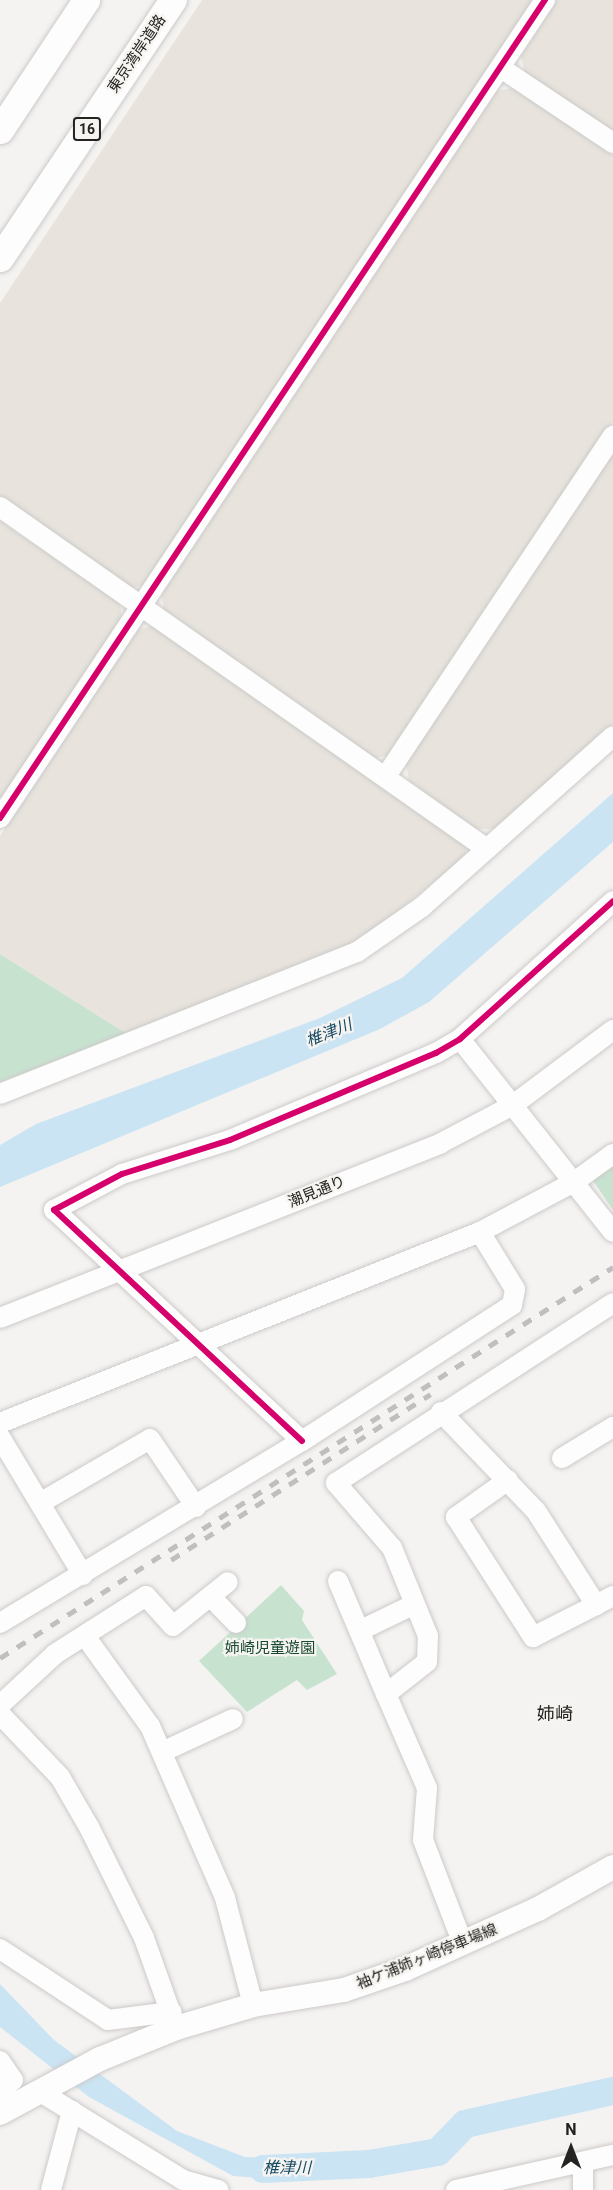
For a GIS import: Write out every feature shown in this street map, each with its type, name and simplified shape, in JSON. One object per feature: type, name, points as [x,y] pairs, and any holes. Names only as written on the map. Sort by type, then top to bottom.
[{"type":"highway","points":[[0,130],[86,0]]},
{"type":"highway","name":"東京湾岸道路","points":[[0,258],[173,0]]},
{"type":"main road","name":"袖ケ浦姉ヶ崎停車場線","points":[[0,2114],[39,2091],[142,2040],[174,2020],[344,1990],[463,1944],[613,1867]]},
{"type":"street","points":[[0,818],[545,0]]},
{"type":"street","points":[[501,68],[613,143]]},
{"type":"street","points":[[386,777],[613,436]]},
{"type":"street","points":[[0,507],[487,849]]},
{"type":"street","points":[[0,1094],[330,966],[422,907],[613,736]]},
{"type":"street","points":[[302,1442],[54,1210],[122,1174],[230,1140],[390,1075],[460,1039],[613,901]]},
{"type":"street","name":"潮見通り","points":[[0,1318],[441,1143],[513,1105],[613,1030]]},
{"type":"street","points":[[460,1039],[613,1232]]},
{"type":"street","points":[[0,1423],[480,1232],[574,1182],[613,1154]]},
{"type":"street","points":[[2,1617],[83,1575],[196,1507],[302,1442],[512,1305],[514,1289],[480,1232]]},
{"type":"street","points":[[386,1694],[413,1676],[430,1655],[428,1636],[413,1605],[392,1548],[336,1483],[441,1412],[613,1303]]},
{"type":"street","points":[[441,1412],[508,1480],[537,1511],[605,1600],[533,1637],[456,1517],[508,1480]]},
{"type":"street","points":[[562,1458],[613,1427]]},
{"type":"street","points":[[0,1437],[83,1575]]},
{"type":"street","points":[[40,1503],[150,1438],[196,1507]]},
{"type":"street","points":[[338,1581],[427,1788],[423,1840],[463,1944]]},
{"type":"street","points":[[0,1705],[55,1654],[146,1596],[173,1626],[228,1582]]},
{"type":"street","points":[[211,1597],[236,1623]]},
{"type":"street","points":[[361,1630],[413,1605]]},
{"type":"street","points":[[85,1636],[150,1726],[162,1752],[225,1898],[253,2005]]},
{"type":"street","points":[[0,1714],[60,1777],[89,1827],[144,1938],[174,2020],[108,2020],[0,1949]]},
{"type":"street","points":[[162,1752],[233,1719]]},
{"type":"street","points":[[0,2061],[13,2080],[0,2092]]},
{"type":"street","points":[[39,2091],[183,2180],[219,2190]]},
{"type":"street","points":[[51,2190],[72,2111]]},
{"type":"street","points":[[456,2190],[613,2155]]},
{"type":"street","points":[[583,2162],[583,2190]]},
{"type":"shaded area","points":[[202,0],[534,0],[146,585],[130,588],[0,497],[0,303]]},
{"type":"shaded area","points":[[557,0],[613,0],[613,131],[525,73],[521,56]]},
{"type":"shaded area","points":[[513,88],[613,155],[613,421],[391,755],[375,758],[164,610],[161,593],[495,91]]},
{"type":"shaded area","points":[[613,453],[613,725],[496,829],[476,829],[409,781],[406,763]]},
{"type":"shaded area","points":[[0,521],[120,603],[122,620],[0,803]]},
{"type":"shaded area","points":[[153,626],[466,843],[465,857],[370,933],[331,954],[127,1034],[0,954],[0,836],[138,629]]},
{"type":"green space","points":[[0,954],[127,1034],[0,1082]]},
{"type":"green space","points":[[613,1163],[613,1210],[592,1179]]},
{"type":"green space","name":"姉崎児童遊園","points":[[281,1585],[304,1611],[302,1620],[337,1674],[307,1690],[297,1680],[247,1712],[199,1661]]},
{"type":"water","points":[[613,793],[613,842],[429,1002],[380,1029],[0,1187],[0,1145],[36,1124],[320,1018],[402,978]]},
{"type":"water","points":[[0,1984],[54,2040],[177,2131],[245,2157],[302,2159],[301,2181],[233,2176],[89,2097],[0,2027]]},
{"type":"waterway","name":"椎津川","points":[[263,2169],[369,2164],[438,2152],[465,2124],[613,2091]]},
{"type":"railway","points":[[0,1658],[613,1267]]},
{"type":"railway","points":[[171,1560],[431,1394]]},
{"type":"cycle path","points":[[0,818],[545,0]]},
{"type":"cycle path","points":[[302,1441],[54,1210],[122,1174],[230,1140],[436,1053],[460,1039],[613,901]]},
{"type":"district","name":"姉崎","points":[[555,1714]]}]
